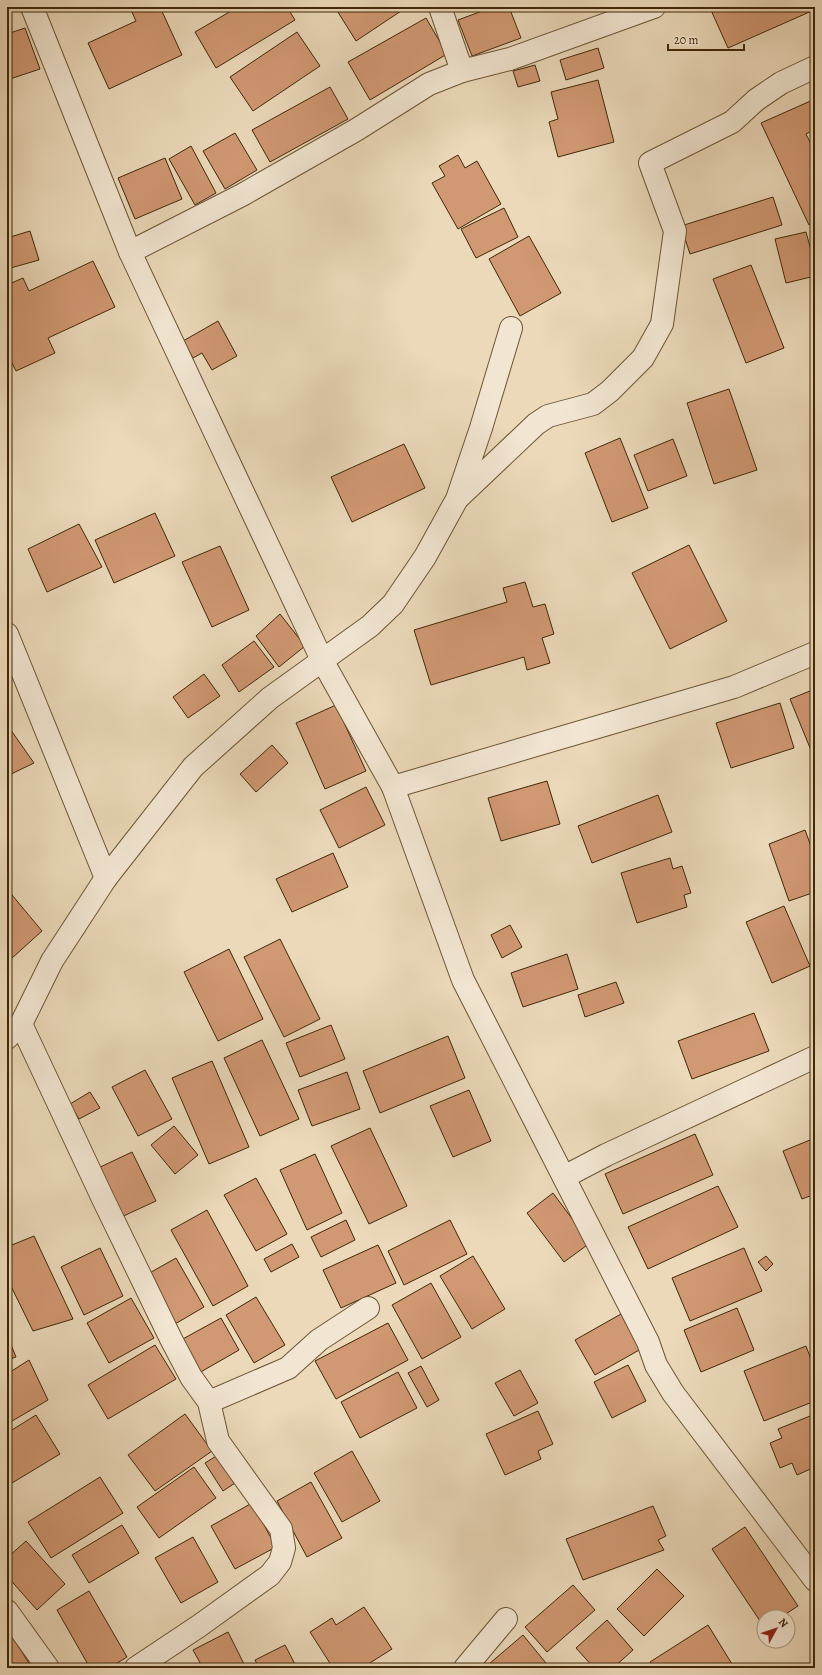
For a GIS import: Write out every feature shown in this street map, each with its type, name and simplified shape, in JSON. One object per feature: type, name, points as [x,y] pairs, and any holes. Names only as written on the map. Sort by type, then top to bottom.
[{"type":"street","points":[[32,7],[130,252],[322,660],[393,787],[464,980],[648,1342],[656,1364],[673,1393],[815,1580]]},
{"type":"street","points":[[440,7],[462,71]]},
{"type":"street","points":[[130,252],[242,195],[356,130],[429,84],[462,71],[510,59],[654,7]]},
{"type":"street","points":[[457,499],[536,424],[548,416],[592,404],[610,391],[643,358],[662,324],[675,231],[650,163],[732,122],[756,100],[781,83],[815,67]]},
{"type":"street","points":[[136,1668],[242,1596],[270,1575],[280,1562],[284,1548],[281,1529],[218,1441],[209,1402],[191,1377],[104,1201],[14,1031],[52,961],[106,878],[193,768],[270,698],[370,626],[393,604],[425,557],[457,499],[482,428],[511,328]]},
{"type":"street","points":[[7,634],[106,878]]},
{"type":"street","points":[[393,787],[734,687],[815,653]]},
{"type":"street","points":[[564,1178],[606,1156],[815,1057]]},
{"type":"street","points":[[209,1402],[288,1368],[319,1340],[368,1308]]},
{"type":"street","points":[[7,1611],[48,1668]]},
{"type":"street","points":[[465,1668],[506,1619]]},
{"type":"building","points":[[137,7],[160,7],[182,55],[109,89],[88,43],[136,21],[131,10]]},
{"type":"building","points":[[238,7],[287,7],[295,20],[216,68],[195,32]]},
{"type":"building","points":[[340,7],[407,7],[356,41],[336,9]]},
{"type":"building","points":[[493,7],[509,7],[521,38],[472,56],[458,20]]},
{"type":"building","points":[[813,7],[814,10],[728,48],[710,8]]},
{"type":"building","points":[[426,18],[447,54],[370,100],[348,62]]},
{"type":"building","points":[[25,28],[40,69],[7,80],[7,34]]},
{"type":"building","points":[[297,32],[320,66],[253,111],[230,77]]},
{"type":"building","points":[[598,48],[604,68],[566,80],[560,60]]},
{"type":"building","points":[[535,65],[540,81],[518,87],[513,71]]},
{"type":"building","points":[[598,80],[614,142],[558,157],[549,122],[558,119],[551,92]]},
{"type":"building","points":[[330,87],[348,119],[270,162],[252,130]]},
{"type":"building","points":[[815,99],[815,129],[806,134],[815,152],[815,223],[809,225],[761,123]]},
{"type":"building","points":[[235,133],[257,170],[225,189],[203,151]]},
{"type":"building","points":[[191,146],[216,193],[195,205],[169,159]]},
{"type":"building","points":[[458,155],[465,168],[477,161],[501,204],[458,229],[432,183],[445,176],[439,166]]},
{"type":"building","points":[[165,158],[182,199],[135,219],[118,178]]},
{"type":"building","points":[[773,197],[782,225],[690,254],[681,226]]},
{"type":"building","points":[[504,208],[518,237],[476,258],[461,229]]},
{"type":"building","points":[[30,231],[39,260],[7,269],[7,238]]},
{"type":"building","points":[[806,232],[815,265],[815,276],[786,283],[775,239]]},
{"type":"building","points":[[529,236],[561,293],[520,316],[489,259]]},
{"type":"building","points":[[93,261],[115,307],[48,338],[55,353],[16,371],[7,353],[7,285],[23,278],[29,291]]},
{"type":"building","points":[[751,265],[784,348],[746,363],[713,279]]},
{"type":"building","points":[[218,321],[237,356],[212,370],[202,353],[193,358],[183,341]]},
{"type":"building","points":[[729,389],[757,470],[714,484],[687,403]]},
{"type":"building","points":[[620,438],[648,508],[612,522],[585,453]]},
{"type":"building","points":[[673,439],[687,476],[648,491],[634,455]]},
{"type":"building","points":[[404,444],[425,488],[352,522],[331,477]]},
{"type":"building","points":[[155,513],[175,556],[114,583],[95,540]]},
{"type":"building","points":[[79,524],[102,567],[47,592],[28,549]]},
{"type":"building","points":[[689,545],[727,621],[670,649],[632,573]]},
{"type":"building","points":[[220,546],[249,610],[212,627],[182,562]]},
{"type":"building","points":[[525,582],[533,607],[545,604],[554,634],[542,638],[550,663],[527,670],[524,657],[431,685],[414,630],[507,602],[503,588]]},
{"type":"building","points":[[280,614],[305,646],[279,667],[256,636]]},
{"type":"building","points":[[254,641],[274,667],[239,692],[222,665]]},
{"type":"building","points":[[204,674],[220,696],[188,718],[173,697]]},
{"type":"building","points":[[815,689],[815,760],[790,699]]},
{"type":"building","points":[[780,703],[794,748],[731,768],[716,723]]},
{"type":"building","points":[[336,705],[366,771],[325,789],[296,723]]},
{"type":"building","points":[[8,726],[34,763],[7,776],[7,727]]},
{"type":"building","points":[[272,745],[288,763],[256,792],[240,774]]},
{"type":"building","points":[[547,781],[560,824],[501,841],[488,798]]},
{"type":"building","points":[[366,787],[385,825],[339,848],[320,810]]},
{"type":"building","points":[[658,795],[672,832],[592,863],[578,826]]},
{"type":"building","points":[[805,830],[815,857],[815,892],[789,901],[769,844]]},
{"type":"building","points":[[333,853],[348,887],[292,912],[276,879]]},
{"type":"building","points":[[670,858],[673,869],[682,866],[691,893],[684,895],[687,907],[637,923],[621,873]]},
{"type":"building","points":[[7,889],[42,931],[11,959],[7,954]]},
{"type":"building","points":[[784,906],[810,966],[772,983],[746,922]]},
{"type":"building","points":[[510,925],[522,947],[502,958],[491,935]]},
{"type":"building","points":[[280,939],[320,1019],[284,1037],[244,957]]},
{"type":"building","points":[[229,949],[263,1019],[218,1041],[184,972]]},
{"type":"building","points":[[567,954],[578,989],[523,1007],[511,973]]},
{"type":"building","points":[[616,982],[624,1003],[585,1017],[578,995]]},
{"type":"building","points":[[754,1013],[769,1051],[692,1079],[678,1041]]},
{"type":"building","points":[[331,1025],[345,1059],[300,1077],[286,1043]]},
{"type":"building","points":[[448,1036],[465,1078],[380,1113],[363,1071]]},
{"type":"building","points":[[262,1040],[299,1119],[260,1136],[224,1058]]},
{"type":"building","points":[[212,1061],[249,1147],[209,1164],[172,1078]]},
{"type":"building","points":[[145,1070],[172,1119],[138,1136],[112,1087]]},
{"type":"building","points":[[347,1072],[360,1109],[312,1126],[298,1090]]},
{"type":"building","points":[[469,1090],[491,1141],[453,1157],[430,1106]]},
{"type":"building","points":[[90,1092],[100,1108],[79,1119],[70,1104]]},
{"type":"building","points":[[174,1126],[198,1155],[175,1174],[151,1145]]},
{"type":"building","points":[[370,1128],[407,1206],[369,1224],[331,1146]]},
{"type":"building","points":[[695,1134],[713,1175],[623,1214],[605,1174]]},
{"type":"building","points":[[815,1138],[815,1194],[802,1199],[783,1151]]},
{"type":"building","points":[[132,1152],[156,1201],[117,1219],[94,1170]]},
{"type":"building","points":[[315,1154],[342,1213],[307,1230],[280,1170]]},
{"type":"building","points":[[256,1178],[287,1234],[256,1251],[224,1195]]},
{"type":"building","points":[[718,1186],[738,1227],[648,1269],[628,1227]]},
{"type":"building","points":[[553,1193],[590,1243],[564,1262],[527,1213]]},
{"type":"building","points":[[207,1210],[248,1286],[213,1306],[171,1230]]},
{"type":"building","points":[[815,1214],[815,1229],[810,1217]]},
{"type":"building","points":[[346,1220],[355,1240],[321,1257],[311,1237]]},
{"type":"building","points":[[450,1220],[467,1254],[404,1285],[388,1251]]},
{"type":"building","points":[[34,1236],[73,1319],[33,1331],[7,1278],[7,1247]]},
{"type":"building","points":[[292,1244],[299,1257],[271,1272],[264,1259]]},
{"type":"building","points":[[378,1245],[396,1283],[341,1308],[323,1270]]},
{"type":"building","points":[[100,1248],[123,1296],[84,1315],[61,1267]]},
{"type":"building","points":[[744,1248],[762,1291],[690,1321],[672,1278]]},
{"type":"building","points":[[473,1256],[505,1309],[472,1329],[440,1276]]},
{"type":"building","points":[[766,1256],[773,1264],[766,1271],[758,1262]]},
{"type":"building","points":[[176,1258],[204,1307],[175,1324],[146,1275]]},
{"type":"building","points":[[431,1283],[461,1337],[422,1359],[392,1305]]},
{"type":"building","points":[[256,1297],[285,1345],[254,1363],[226,1315]]},
{"type":"building","points":[[131,1298],[154,1338],[109,1363],[87,1323]]},
{"type":"building","points":[[737,1308],[754,1350],[701,1372],[684,1330]]},
{"type":"building","points":[[621,1314],[641,1349],[595,1375],[575,1340]]},
{"type":"building","points":[[221,1318],[239,1350],[199,1373],[181,1340]]},
{"type":"building","points":[[388,1323],[408,1360],[336,1399],[315,1361]]},
{"type":"building","points":[[7,1335],[16,1357],[7,1360]]},
{"type":"building","points":[[155,1345],[176,1379],[108,1419],[88,1385]]},
{"type":"building","points":[[806,1346],[815,1370],[815,1401],[764,1421],[744,1371]]},
{"type":"building","points":[[29,1360],[48,1400],[7,1424],[7,1374]]},
{"type":"building","points":[[628,1365],[646,1401],[612,1418],[594,1382]]},
{"type":"building","points":[[421,1366],[439,1400],[427,1407],[408,1373]]},
{"type":"building","points":[[520,1370],[538,1403],[514,1416],[495,1383]]},
{"type":"building","points":[[398,1372],[417,1408],[360,1438],[341,1402]]},
{"type":"building","points":[[538,1411],[553,1444],[538,1451],[541,1459],[505,1475],[486,1434]]},
{"type":"building","points":[[185,1414],[212,1451],[155,1491],[128,1455]]},
{"type":"building","points":[[815,1414],[815,1467],[797,1475],[792,1463],[780,1468],[770,1443],[782,1438],[778,1429]]},
{"type":"building","points":[[36,1415],[60,1454],[7,1486],[7,1433]]},
{"type":"building","points":[[352,1451],[380,1501],[342,1522],[314,1473]]},
{"type":"building","points":[[218,1455],[235,1483],[223,1491],[205,1463]]},
{"type":"building","points":[[194,1467],[216,1498],[159,1538],[137,1507]]},
{"type":"building","points":[[100,1477],[123,1513],[51,1558],[28,1522]]},
{"type":"building","points":[[311,1482],[342,1538],[307,1557],[277,1501]]},
{"type":"building","points":[[252,1503],[276,1547],[235,1569],[211,1526]]},
{"type":"building","points":[[653,1506],[666,1536],[658,1540],[664,1550],[583,1580],[566,1539]]},
{"type":"building","points":[[122,1525],[139,1553],[89,1583],[72,1555]]},
{"type":"building","points":[[745,1527],[798,1606],[793,1609],[756,1609],[756,1615],[712,1549]]},
{"type":"building","points":[[193,1537],[218,1582],[181,1603],[155,1558]]},
{"type":"building","points":[[26,1541],[65,1584],[37,1610],[7,1576],[7,1558]]},
{"type":"building","points":[[657,1569],[684,1596],[644,1636],[617,1609]]},
{"type":"building","points":[[573,1585],[595,1610],[547,1652],[525,1627]]},
{"type":"building","points":[[89,1591],[127,1657],[109,1668],[90,1668],[57,1610]]},
{"type":"building","points":[[364,1607],[392,1649],[362,1668],[333,1668],[310,1632],[332,1618],[336,1625]]},
{"type":"building","points":[[607,1620],[633,1650],[613,1668],[594,1668],[576,1648]]},
{"type":"building","points":[[708,1625],[732,1664],[725,1668],[654,1668],[650,1662]]},
{"type":"building","points":[[7,1628],[32,1668],[7,1668]]},
{"type":"building","points":[[228,1632],[246,1668],[203,1668],[193,1650]]},
{"type":"building","points":[[523,1635],[550,1668],[493,1668],[489,1664]]},
{"type":"building","points":[[285,1645],[297,1668],[259,1668],[255,1660]]}]
